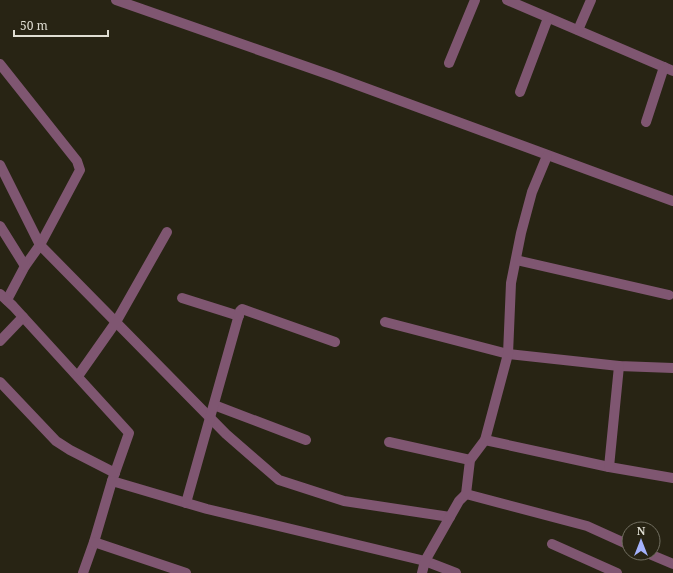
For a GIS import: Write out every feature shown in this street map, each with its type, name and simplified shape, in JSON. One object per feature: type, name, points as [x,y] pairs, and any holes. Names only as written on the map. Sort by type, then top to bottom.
[{"type":"street","points":[[116,0],[130,2],[673,202]]},
{"type":"street","points":[[449,63],[475,0]]},
{"type":"street","points":[[507,0],[526,4],[548,18],[669,69],[646,122]]},
{"type":"street","points":[[578,30],[591,0]]},
{"type":"street","points":[[520,92],[548,18]]},
{"type":"street","points":[[0,64],[77,161],[80,170],[40,245],[4,297],[130,433],[113,477],[94,542],[83,573]]},
{"type":"street","points":[[422,573],[425,562],[450,517],[459,501],[466,494],[470,460],[484,440],[508,354],[511,283],[521,233],[532,192],[547,156]]},
{"type":"street","points":[[0,165],[40,245],[226,434],[279,480],[344,501],[450,517]]},
{"type":"street","points":[[0,226],[25,266]]},
{"type":"street","points":[[78,376],[116,322],[167,232]]},
{"type":"street","points":[[516,260],[669,295]]},
{"type":"street","points":[[182,298],[239,316]]},
{"type":"street","points":[[186,503],[242,309],[335,342]]},
{"type":"street","points":[[0,341],[23,317]]},
{"type":"street","points":[[385,322],[508,354],[619,366],[673,368]]},
{"type":"street","points":[[610,467],[619,366]]},
{"type":"street","points":[[0,382],[56,441],[113,477],[186,503],[425,562],[456,573]]},
{"type":"street","points":[[214,405],[306,440]]},
{"type":"street","points":[[484,440],[610,467],[673,478]]},
{"type":"street","points":[[389,442],[470,460]]},
{"type":"street","points":[[466,494],[587,526],[621,541]]},
{"type":"street","points":[[94,542],[186,573]]},
{"type":"street","points":[[552,544],[617,573]]},
{"type":"street","points":[[661,559],[673,564]]}]
